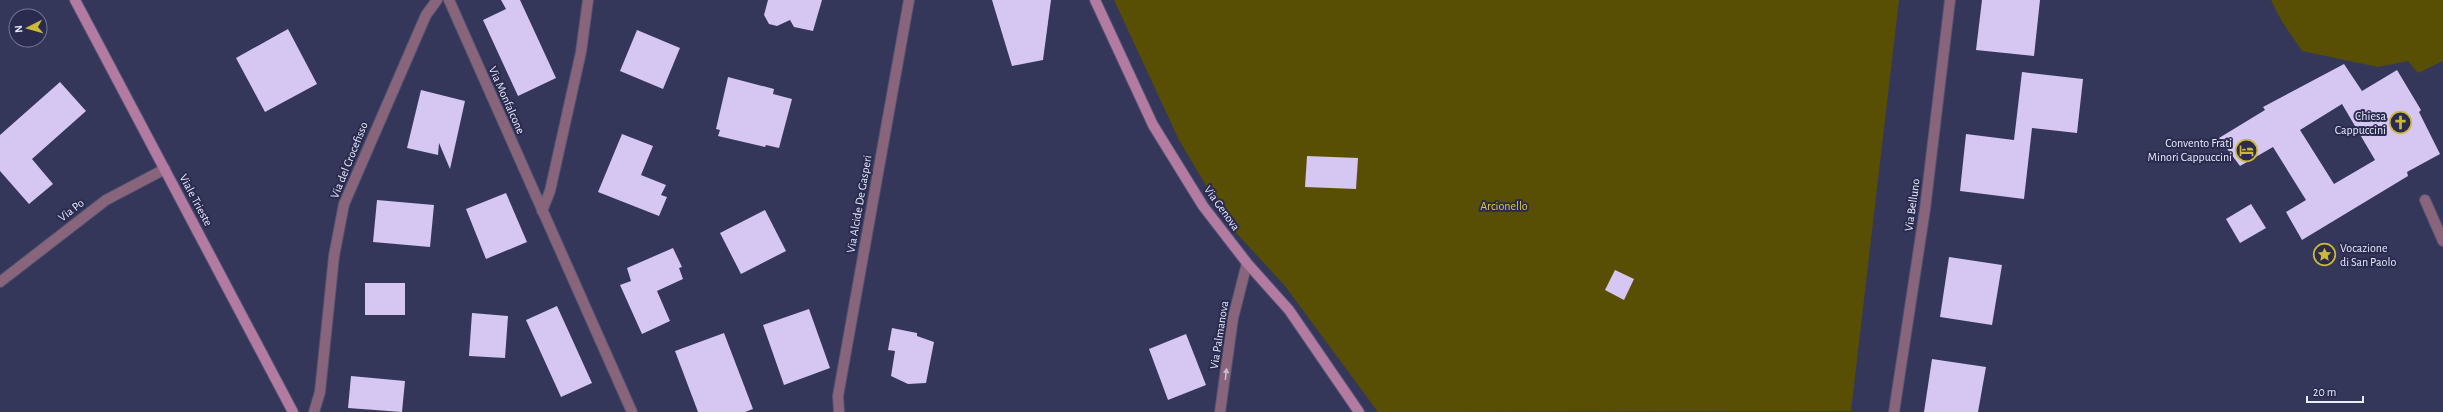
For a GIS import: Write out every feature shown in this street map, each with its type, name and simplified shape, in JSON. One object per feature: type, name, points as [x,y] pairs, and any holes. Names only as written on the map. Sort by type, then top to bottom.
[{"type":"main road","name":"Viale Trieste","points":[[75,0],[293,412]]},
{"type":"main road","name":"Via Genova","points":[[1095,0],[1153,125],[1203,206],[1247,263],[1290,310],[1359,412]]},
{"type":"street","name":"Via del Crocefisso","points":[[314,412],[320,392],[334,256],[344,204],[423,22],[437,0]]},
{"type":"street","name":"Via Monfalcone","points":[[448,0],[632,412]]},
{"type":"street","points":[[542,211],[550,191],[580,52],[588,0]]},
{"type":"street","name":"Via Alcide De Gasperi","points":[[839,412],[838,396],[909,0]]},
{"type":"street","name":"Via Belluno","points":[[1894,412],[1926,209],[1950,0]]},
{"type":"street","name":"Via Po","points":[[0,282],[106,200],[165,170]]},
{"type":"street","points":[[2425,200],[2443,241]]},
{"type":"street","name":"Via Palmanova","points":[[1220,412],[1233,318],[1247,263]]},
{"type":"green space","name":"Arcionello","points":[[1114,0],[1899,0],[1851,411],[1378,412],[1285,286],[1230,226],[1179,140]]},
{"type":"green space","points":[[2271,0],[2443,0],[2443,61],[2418,73],[2408,61],[2378,67],[2302,51],[2281,20]]},
{"type":"building","points":[[501,0],[520,0],[556,78],[518,96],[483,20],[506,9]]},
{"type":"building","points":[[768,0],[822,0],[813,31],[794,27],[790,20],[777,26],[769,24],[764,15]]},
{"type":"building","points":[[992,0],[1051,0],[1043,60],[1012,66]]},
{"type":"building","points":[[1982,0],[2040,0],[2034,56],[1976,50]]},
{"type":"building","points":[[288,29],[317,84],[265,112],[236,58]]},
{"type":"building","points":[[637,30],[680,48],[663,89],[620,71]]},
{"type":"building","name":"Convento Frati Minori Cappuccini","points":[[2344,64],[2362,91],[2397,70],[2421,110],[2419,112],[2440,154],[2407,172],[2408,176],[2302,240],[2286,212],[2306,200],[2273,147],[2240,166],[2219,138],[2265,110],[2263,107]],"holes":[[[2342,104],[2375,160],[2334,184],[2300,130]]]},
{"type":"building","points":[[2022,72],[2083,79],[2077,133],[2032,128],[2024,199],[1960,191],[1966,134],[2014,140]]},
{"type":"building","points":[[728,77],[774,89],[773,94],[792,99],[779,148],[766,145],[765,147],[718,136],[720,130],[716,129]]},
{"type":"building","points":[[60,82],[86,111],[32,159],[53,184],[29,204],[0,171],[0,135]]},
{"type":"building","points":[[421,90],[465,101],[450,169],[439,143],[438,155],[407,148]]},
{"type":"building","points":[[622,134],[653,146],[641,175],[666,185],[661,195],[667,197],[659,216],[598,192]]},
{"type":"building","points":[[1307,156],[1358,158],[1356,189],[1305,187]]},
{"type":"building","points":[[506,193],[527,242],[486,259],[466,209]]},
{"type":"building","points":[[377,200],[434,205],[430,247],[373,242]]},
{"type":"building","points":[[2251,204],[2266,228],[2240,243],[2226,219]]},
{"type":"building","points":[[765,210],[786,251],[741,274],[720,233]]},
{"type":"building","points":[[673,248],[682,267],[679,268],[683,279],[657,291],[670,321],[642,334],[620,285],[631,281],[627,268]]},
{"type":"building","points":[[1949,257],[2002,265],[1992,325],[1940,317]]},
{"type":"building","points":[[1615,270],[1634,279],[1624,300],[1605,290]]},
{"type":"building","points":[[365,283],[405,283],[405,315],[365,315]]},
{"type":"building","points":[[557,306],[592,383],[561,397],[526,320]]},
{"type":"building","points":[[809,309],[830,368],[784,385],[763,325]]},
{"type":"building","points":[[472,313],[508,316],[505,358],[469,356]]},
{"type":"building","points":[[892,328],[917,333],[917,336],[934,342],[926,383],[908,384],[891,376],[895,351],[888,350]]},
{"type":"building","points":[[724,333],[753,409],[745,412],[698,412],[675,351]]},
{"type":"building","points":[[1186,334],[1206,385],[1168,400],[1149,349]]},
{"type":"building","points":[[1932,359],[1986,367],[1978,412],[1924,412]]},
{"type":"building","points":[[351,376],[405,381],[402,412],[348,408]]},
{"type":"place","name":"Chiesa Cappuccini","points":[[2401,123]]},
{"type":"place","name":"Convento Frati Minori Cappuccini","points":[[2247,150]]},
{"type":"place","name":"Vocazione di San Paolo","points":[[2324,255]]}]
